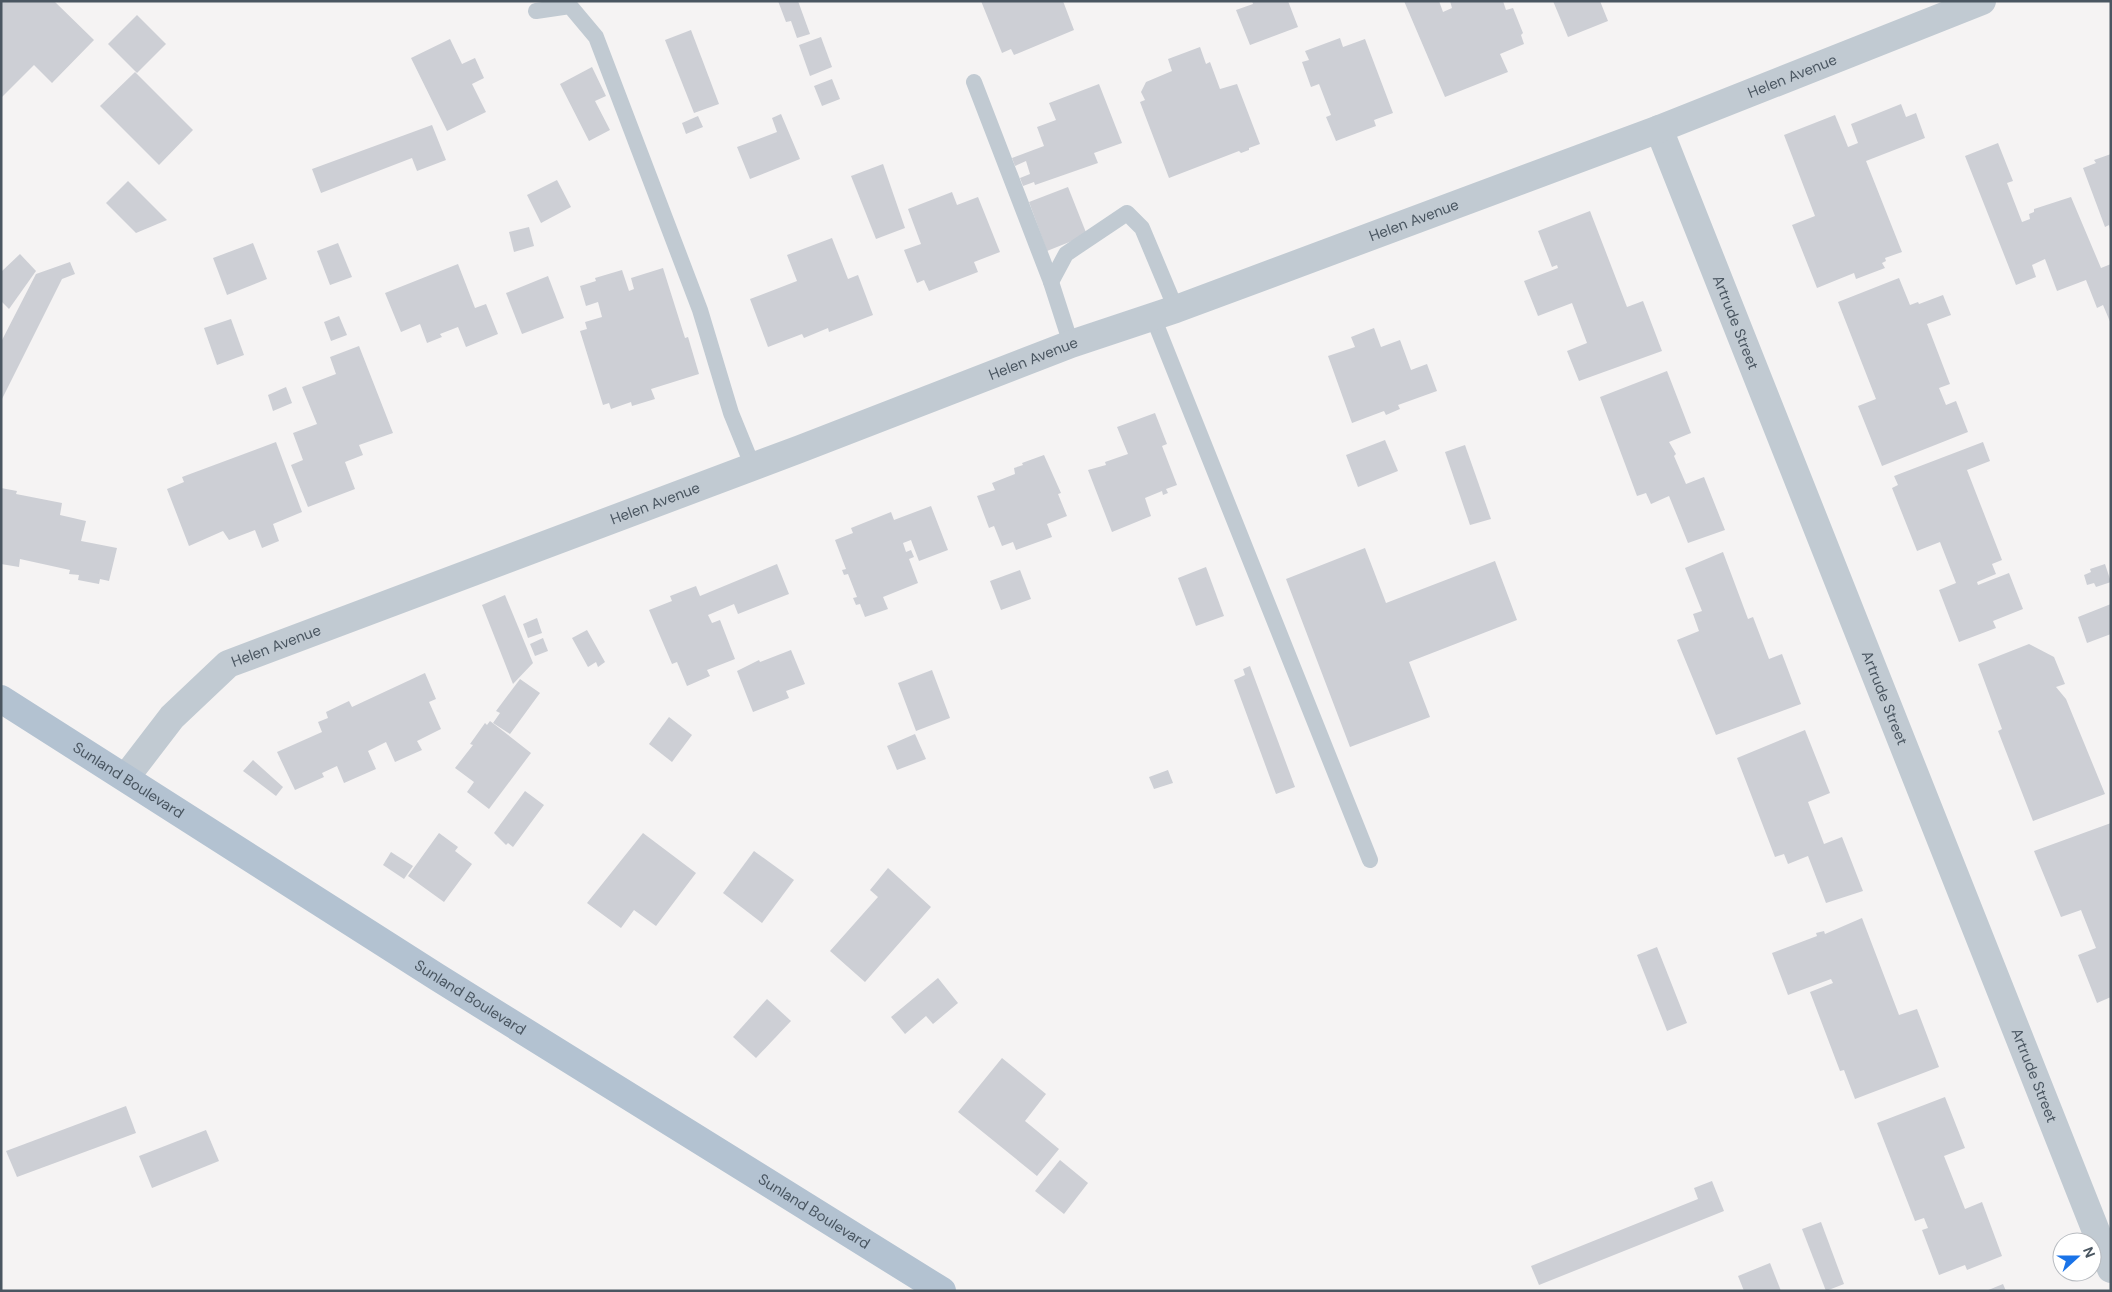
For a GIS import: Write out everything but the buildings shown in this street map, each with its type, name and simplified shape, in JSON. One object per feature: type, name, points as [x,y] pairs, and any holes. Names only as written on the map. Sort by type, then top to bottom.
[{"type":"main road","name":"Sunland Boulevard","points":[[1,698],[437,978],[942,1291]]},
{"type":"street","name":"Helen Avenue","points":[[126,777],[172,717],[228,664],[752,467],[1071,344],[1164,313],[1659,129],[1982,1]]},
{"type":"street","name":"Artrude Street","points":[[1659,129],[2111,1269]]},
{"type":"lane","points":[[536,11],[570,6],[596,36],[700,310],[731,413],[752,467]]},
{"type":"lane","points":[[974,82],[1050,282],[1071,344]]},
{"type":"lane","points":[[1050,282],[1066,254],[1127,213],[1142,228],[1164,313],[1370,860]]}]
